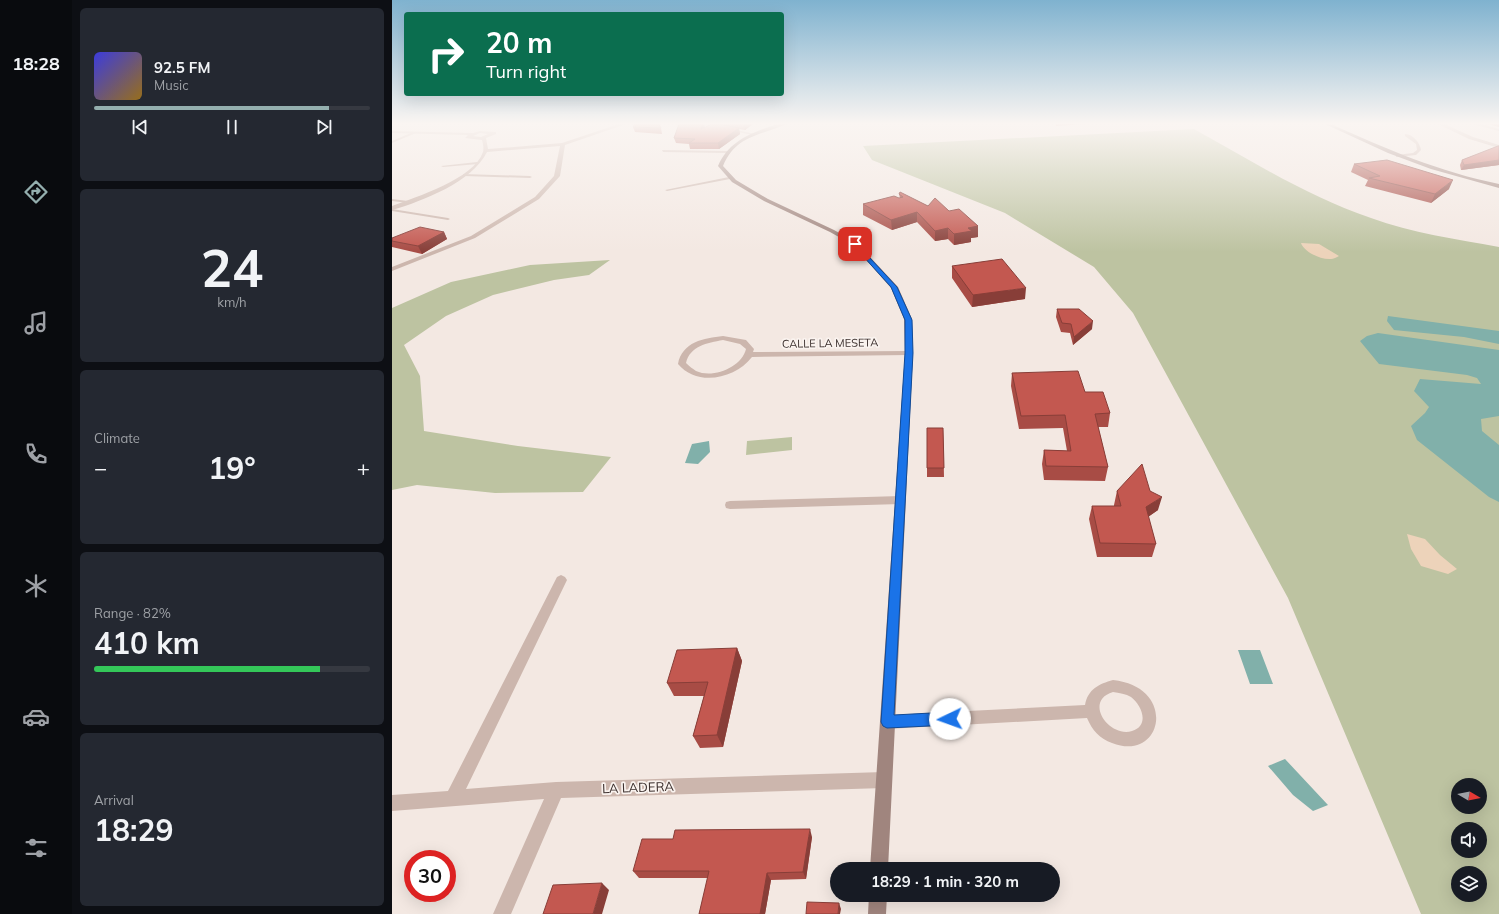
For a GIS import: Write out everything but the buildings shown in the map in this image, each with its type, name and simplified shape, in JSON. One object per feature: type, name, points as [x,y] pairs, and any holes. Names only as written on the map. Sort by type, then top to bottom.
[{"type":"street","points":[[392,209],[459,180],[473,167]]},
{"type":"street","points":[[392,269],[473,237],[537,198],[557,176],[559,167]]},
{"type":"street","points":[[720,167],[729,178],[766,200],[832,231],[855,244],[894,287],[908,320],[909,353],[879,862]]},
{"type":"street","points":[[1426,167],[1499,186]]},
{"type":"street","points":[[723,338],[742,341],[748,345],[751,350],[751,355],[747,362],[739,367],[716,375],[693,373],[686,369],[682,364],[682,358],[686,352],[693,347],[723,338]]},
{"type":"street","name":"CALLE LA MESETA","points":[[751,355],[909,353]]},
{"type":"street","points":[[730,505],[901,500]]},
{"type":"street","points":[[453,798],[561,580]]},
{"type":"street","points":[[887,722],[1092,712]]},
{"type":"street","name":"LA LADERA","points":[[392,803],[556,790],[884,780]]},
{"type":"street","points":[[502,914],[556,790]]},
{"type":"street","points":[[877,914],[878,902]]},
{"type":"lane","points":[[464,175],[530,177]]},
{"type":"lane","points":[[666,190],[729,178]]},
{"type":"lane","points":[[392,200],[408,202]]},
{"type":"lane","points":[[392,209],[448,219]]},
{"type":"green space","points":[[889,167],[1261,167],[1325,200],[1387,223],[1434,235],[1499,247],[1499,914],[1421,914],[1288,598],[1133,313],[1094,267],[1005,213]]},
{"type":"green space","points":[[610,260],[589,275],[554,280],[493,295],[446,316],[404,345],[420,376],[424,431],[518,446],[611,457],[583,492],[495,493],[417,485],[392,490],[392,308],[451,282],[530,265]]},
{"type":"green space","points":[[792,437],[792,450],[746,455],[747,441]]},
{"type":"sand","points":[[1301,243],[1319,244],[1339,256],[1331,259],[1318,257],[1309,252]]},
{"type":"sand","points":[[1407,534],[1425,539],[1440,555],[1457,569],[1448,574],[1421,566],[1411,549]]},
{"type":"water","points":[[1388,316],[1499,331],[1499,344],[1464,337],[1394,330],[1387,321]]},
{"type":"water","points":[[1378,333],[1499,350],[1499,416],[1481,419],[1482,431],[1499,445],[1499,502],[1489,497],[1417,440],[1411,426],[1425,413],[1429,407],[1414,391],[1420,379],[1481,384],[1477,378],[1467,375],[1379,364],[1360,341],[1367,336]]},
{"type":"water","points":[[709,441],[710,452],[698,464],[685,463],[692,444]]},
{"type":"water","points":[[1238,650],[1260,650],[1273,684],[1250,684]]},
{"type":"water","points":[[1285,759],[1328,805],[1313,811],[1293,795],[1268,766]]},
{"type":"route","points":[[855,244],[894,287],[908,320],[909,353],[887,722],[950,719]]}]
